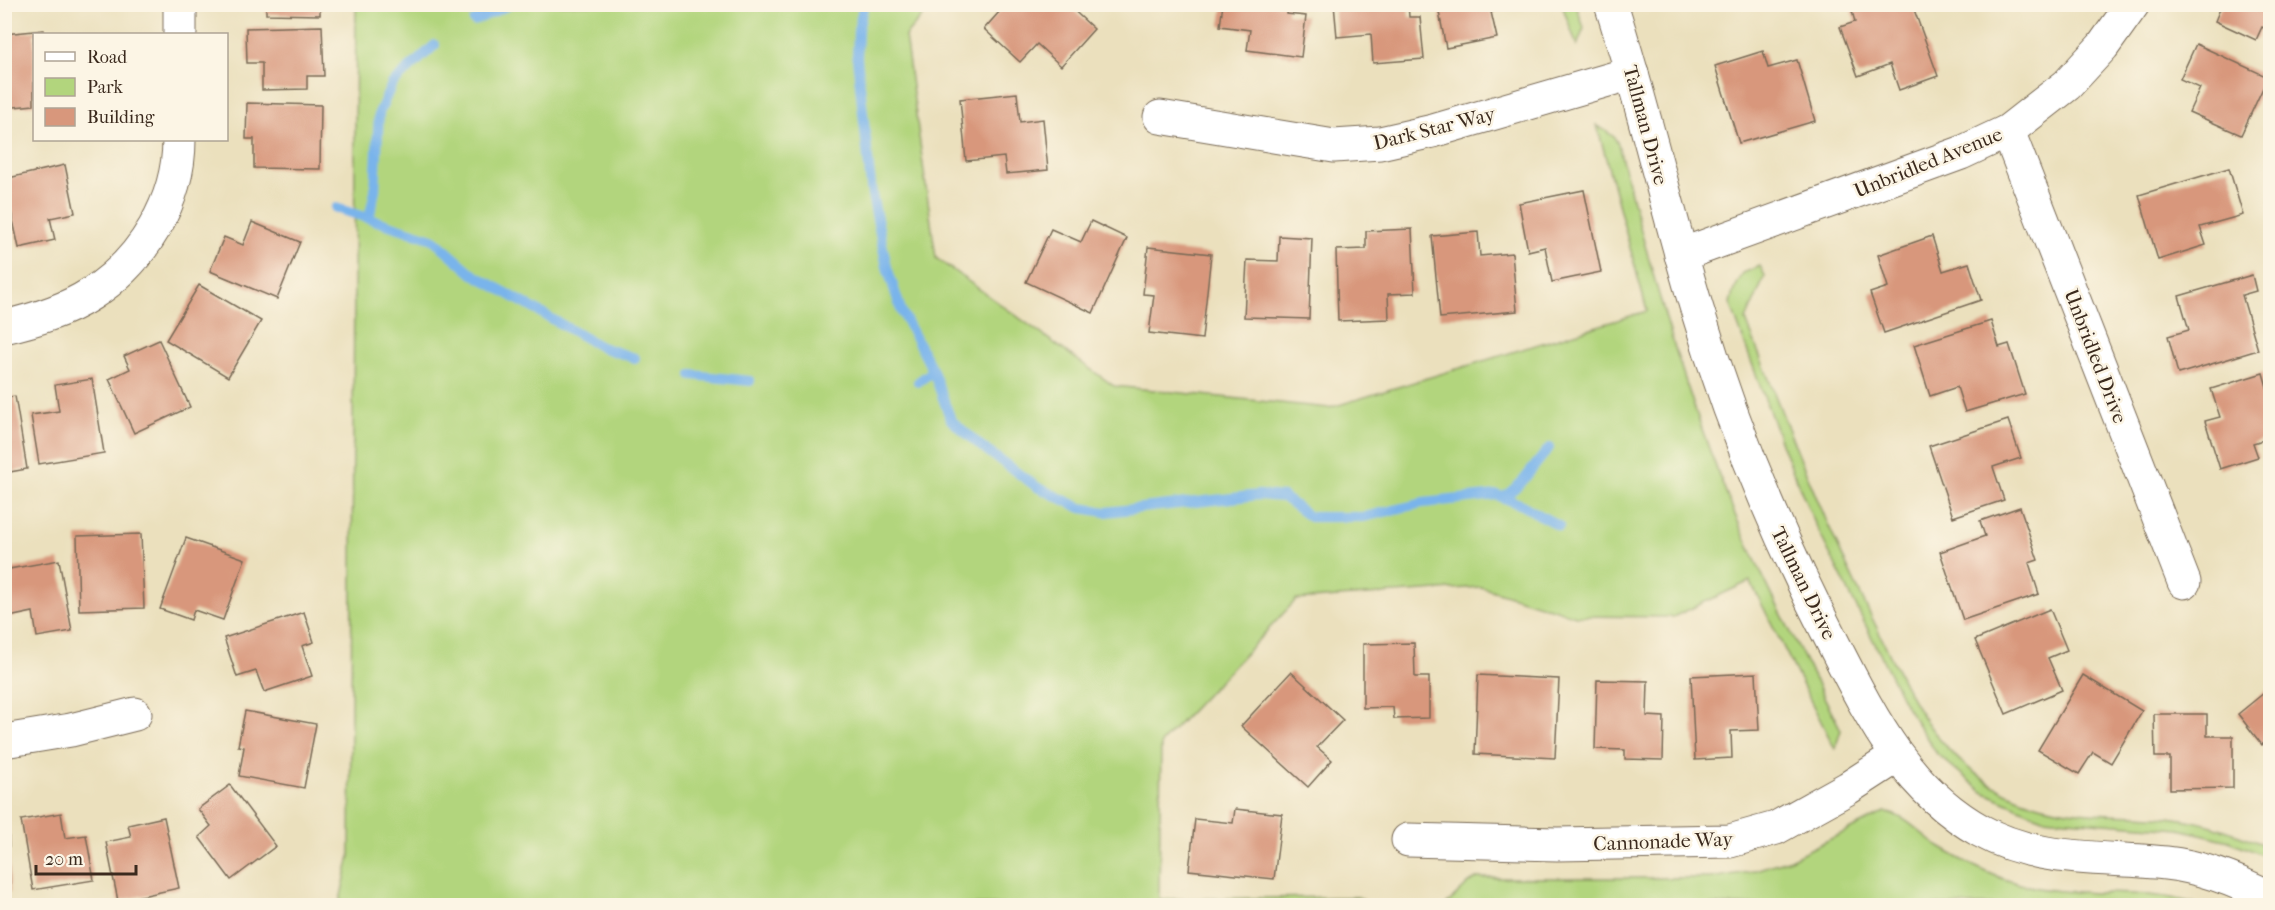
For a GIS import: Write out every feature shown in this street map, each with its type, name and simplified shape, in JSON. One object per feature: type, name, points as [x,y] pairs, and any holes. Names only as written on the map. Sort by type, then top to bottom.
[{"type":"street","points":[[180,4],[180,33]]},
{"type":"street","name":"Tallman Drive","points":[[1611,4],[1681,255],[1717,374],[1759,489],[1829,635],[1896,757],[1928,793],[1959,818],[1996,839],[2017,847],[2057,856],[2146,861],[2193,868],[2239,883],[2271,898]]},
{"type":"street","name":"Unbridled Avenue","points":[[1681,255],[1961,153],[2008,131],[2067,85],[2103,46],[2133,4]]},
{"type":"street","name":"Dark Star Way","points":[[1160,117],[1334,146],[1357,146],[1433,131],[1632,73]]},
{"type":"street","name":"Unbridled Drive","points":[[2008,131],[2184,582]]},
{"type":"street","points":[[4,327],[38,318],[91,295],[115,276],[147,239],[162,214],[172,189],[179,159],[179,141]]},
{"type":"street","points":[[4,741],[135,714]]},
{"type":"street","name":"Cannonade Way","points":[[1408,840],[1557,844],[1730,841],[1776,828],[1848,788],[1896,757]]},
{"type":"green space","points":[[356,5],[932,5],[905,36],[936,258],[1114,386],[1329,408],[1647,311],[1597,125],[1614,137],[1618,144],[1656,286],[1701,426],[1748,544],[1841,730],[1835,749],[1750,581],[1673,617],[1576,616],[1481,587],[1296,600],[1161,743],[1159,899],[1358,897],[1370,905],[339,905],[350,856]]},
{"type":"green space","points":[[1562,5],[1576,5],[1584,28],[1577,46]]},
{"type":"green space","points":[[1760,266],[1765,276],[1746,320],[1790,434],[1838,547],[1907,689],[1922,716],[1949,750],[1994,786],[2039,805],[2078,812],[2154,816],[2200,823],[2270,847],[2270,858],[2229,841],[2180,829],[2042,818],[1983,792],[1937,754],[1907,708],[1816,526],[1782,446],[1730,303],[1743,273]]},
{"type":"green space","points":[[1885,812],[1907,821],[1938,846],[1956,856],[1984,871],[2013,882],[2059,891],[2153,896],[2199,905],[1446,905],[1469,883],[1478,878],[1710,878],[1749,872],[1790,859]]},
{"type":"building","points":[[266,4],[320,4],[320,15],[266,14]]},
{"type":"building","points":[[992,4],[1067,4],[1094,29],[1061,66],[1037,44],[1020,62],[984,29],[1000,11]]},
{"type":"building","points":[[1223,4],[1288,4],[1287,14],[1306,16],[1301,57],[1247,50],[1250,30],[1220,26]]},
{"type":"building","points":[[1334,4],[1408,4],[1409,17],[1420,17],[1424,59],[1373,63],[1371,34],[1337,37]]},
{"type":"building","points":[[1451,4],[1517,4],[1518,7],[1491,12],[1497,38],[1446,48],[1438,7]]},
{"type":"building","points":[[1850,4],[1879,4],[1880,8],[1890,4],[1912,4],[1938,76],[1899,90],[1890,64],[1858,76],[1840,27],[1855,22]]},
{"type":"building","points":[[2222,4],[2270,4],[2270,31],[2262,27],[2256,40],[2215,21]]},
{"type":"building","points":[[322,26],[324,76],[307,76],[307,89],[262,90],[262,63],[247,63],[246,28]]},
{"type":"building","points":[[44,30],[45,33],[33,33],[33,105],[4,108],[4,34]]},
{"type":"building","points":[[2196,44],[2268,77],[2241,135],[2189,112],[2200,88],[2180,79]]},
{"type":"building","points":[[1763,51],[1768,68],[1797,60],[1815,121],[1739,143],[1715,66]]},
{"type":"building","points":[[1017,93],[1020,122],[1043,119],[1048,170],[1006,174],[1004,157],[966,161],[960,99]]},
{"type":"building","points":[[247,103],[321,105],[320,169],[254,168],[254,139],[246,139]]},
{"type":"building","points":[[65,165],[75,213],[50,218],[55,240],[19,248],[4,179]]},
{"type":"building","points":[[2229,168],[2243,215],[2200,227],[2206,245],[2158,260],[2139,195]]},
{"type":"building","points":[[1584,190],[1601,272],[1552,282],[1545,247],[1528,251],[1519,203]]},
{"type":"building","points":[[1091,221],[1127,238],[1093,313],[1026,282],[1051,229],[1081,242]]},
{"type":"building","points":[[252,222],[300,242],[277,299],[210,271],[224,237],[243,245]]},
{"type":"building","points":[[1412,229],[1415,293],[1388,294],[1389,319],[1338,321],[1336,250],[1366,249],[1366,231]]},
{"type":"building","points":[[1478,232],[1480,256],[1512,253],[1517,311],[1440,318],[1432,236]]},
{"type":"building","points":[[1279,236],[1312,238],[1309,319],[1244,317],[1247,260],[1278,261]]},
{"type":"building","points":[[1932,236],[1943,271],[1969,263],[1981,300],[1884,333],[1870,293],[1888,287],[1878,255]]},
{"type":"building","points":[[1148,247],[1211,254],[1202,339],[1149,333],[1154,295],[1143,294]]},
{"type":"building","points":[[2252,275],[2256,291],[2242,295],[2258,350],[2178,374],[2168,336],[2189,330],[2179,296]]},
{"type":"building","points":[[199,285],[261,321],[228,377],[166,340]]},
{"type":"building","points":[[1991,321],[1999,347],[2009,344],[2025,394],[1965,412],[1957,387],[1930,396],[1914,345]]},
{"type":"building","points":[[159,340],[190,407],[134,433],[109,379],[130,369],[124,356]]},
{"type":"building","points":[[2263,373],[2270,397],[2270,438],[2253,443],[2258,457],[2220,469],[2205,421],[2220,417],[2211,389]]},
{"type":"building","points":[[92,379],[104,453],[39,464],[31,415],[59,411],[55,385]]},
{"type":"building","points":[[15,396],[27,469],[4,473],[4,398]]},
{"type":"building","points":[[2008,420],[2021,458],[1993,467],[2004,500],[1953,517],[1929,446]]},
{"type":"building","points":[[2020,507],[2038,560],[2029,563],[2039,594],[1963,620],[1940,552],[1985,536],[1980,521]]},
{"type":"building","points":[[141,534],[144,608],[79,610],[77,536]]},
{"type":"building","points":[[186,538],[245,559],[223,620],[194,610],[191,620],[160,609]]},
{"type":"building","points":[[59,560],[72,631],[37,637],[33,612],[4,618],[4,570]]},
{"type":"building","points":[[2050,609],[2067,650],[2048,658],[2062,690],[2006,714],[1975,640]]},
{"type":"building","points":[[304,612],[314,642],[302,646],[312,676],[264,692],[256,671],[237,677],[224,638]]},
{"type":"building","points":[[1414,643],[1415,677],[1429,677],[1429,718],[1394,719],[1393,707],[1363,708],[1363,644]]},
{"type":"building","points":[[1291,672],[1343,720],[1317,747],[1332,760],[1308,787],[1241,726]]},
{"type":"building","points":[[1756,673],[1759,730],[1731,731],[1732,758],[1695,760],[1691,676]]},
{"type":"building","points":[[1478,675],[1559,679],[1555,758],[1475,754]]},
{"type":"building","points":[[2083,675],[2142,711],[2111,763],[2093,752],[2079,774],[2038,750]]},
{"type":"building","points":[[1597,680],[1648,681],[1647,716],[1664,717],[1663,760],[1625,759],[1625,750],[1595,749]]},
{"type":"building","points":[[2270,688],[2270,739],[2262,745],[2238,714]]},
{"type":"building","points":[[245,711],[316,724],[304,788],[239,776],[244,747],[238,746]]},
{"type":"building","points":[[2154,714],[2207,714],[2207,736],[2233,736],[2233,788],[2170,789],[2170,757],[2155,757]]},
{"type":"building","points":[[230,785],[276,846],[231,880],[199,837],[211,826],[198,809]]},
{"type":"building","points":[[1235,809],[1282,814],[1274,879],[1189,870],[1195,819],[1233,823]]},
{"type":"building","points":[[61,813],[65,838],[86,835],[94,880],[33,890],[21,820]]},
{"type":"building","points":[[4,816],[8,816],[10,892],[4,892]]},
{"type":"building","points":[[164,817],[179,888],[118,901],[106,842],[131,837],[128,825]]},
{"type":"waterway","points":[[474,21],[511,4]]},
{"type":"waterway","points":[[864,4],[858,30],[857,58],[872,195],[887,267],[901,310],[933,371],[918,382]]},
{"type":"waterway","points":[[369,218],[375,191],[379,113],[392,84],[435,45]]},
{"type":"waterway","points":[[336,208],[433,239],[473,274],[601,347],[635,358]]},
{"type":"waterway","points":[[933,371],[951,420],[982,447],[1037,487],[1081,508],[1106,512],[1259,495],[1283,497],[1310,517],[1364,517],[1423,503],[1497,495],[1522,505],[1559,526]]},
{"type":"waterway","points":[[692,375],[750,381]]},
{"type":"waterway","points":[[1503,498],[1522,482],[1549,448]]}]
